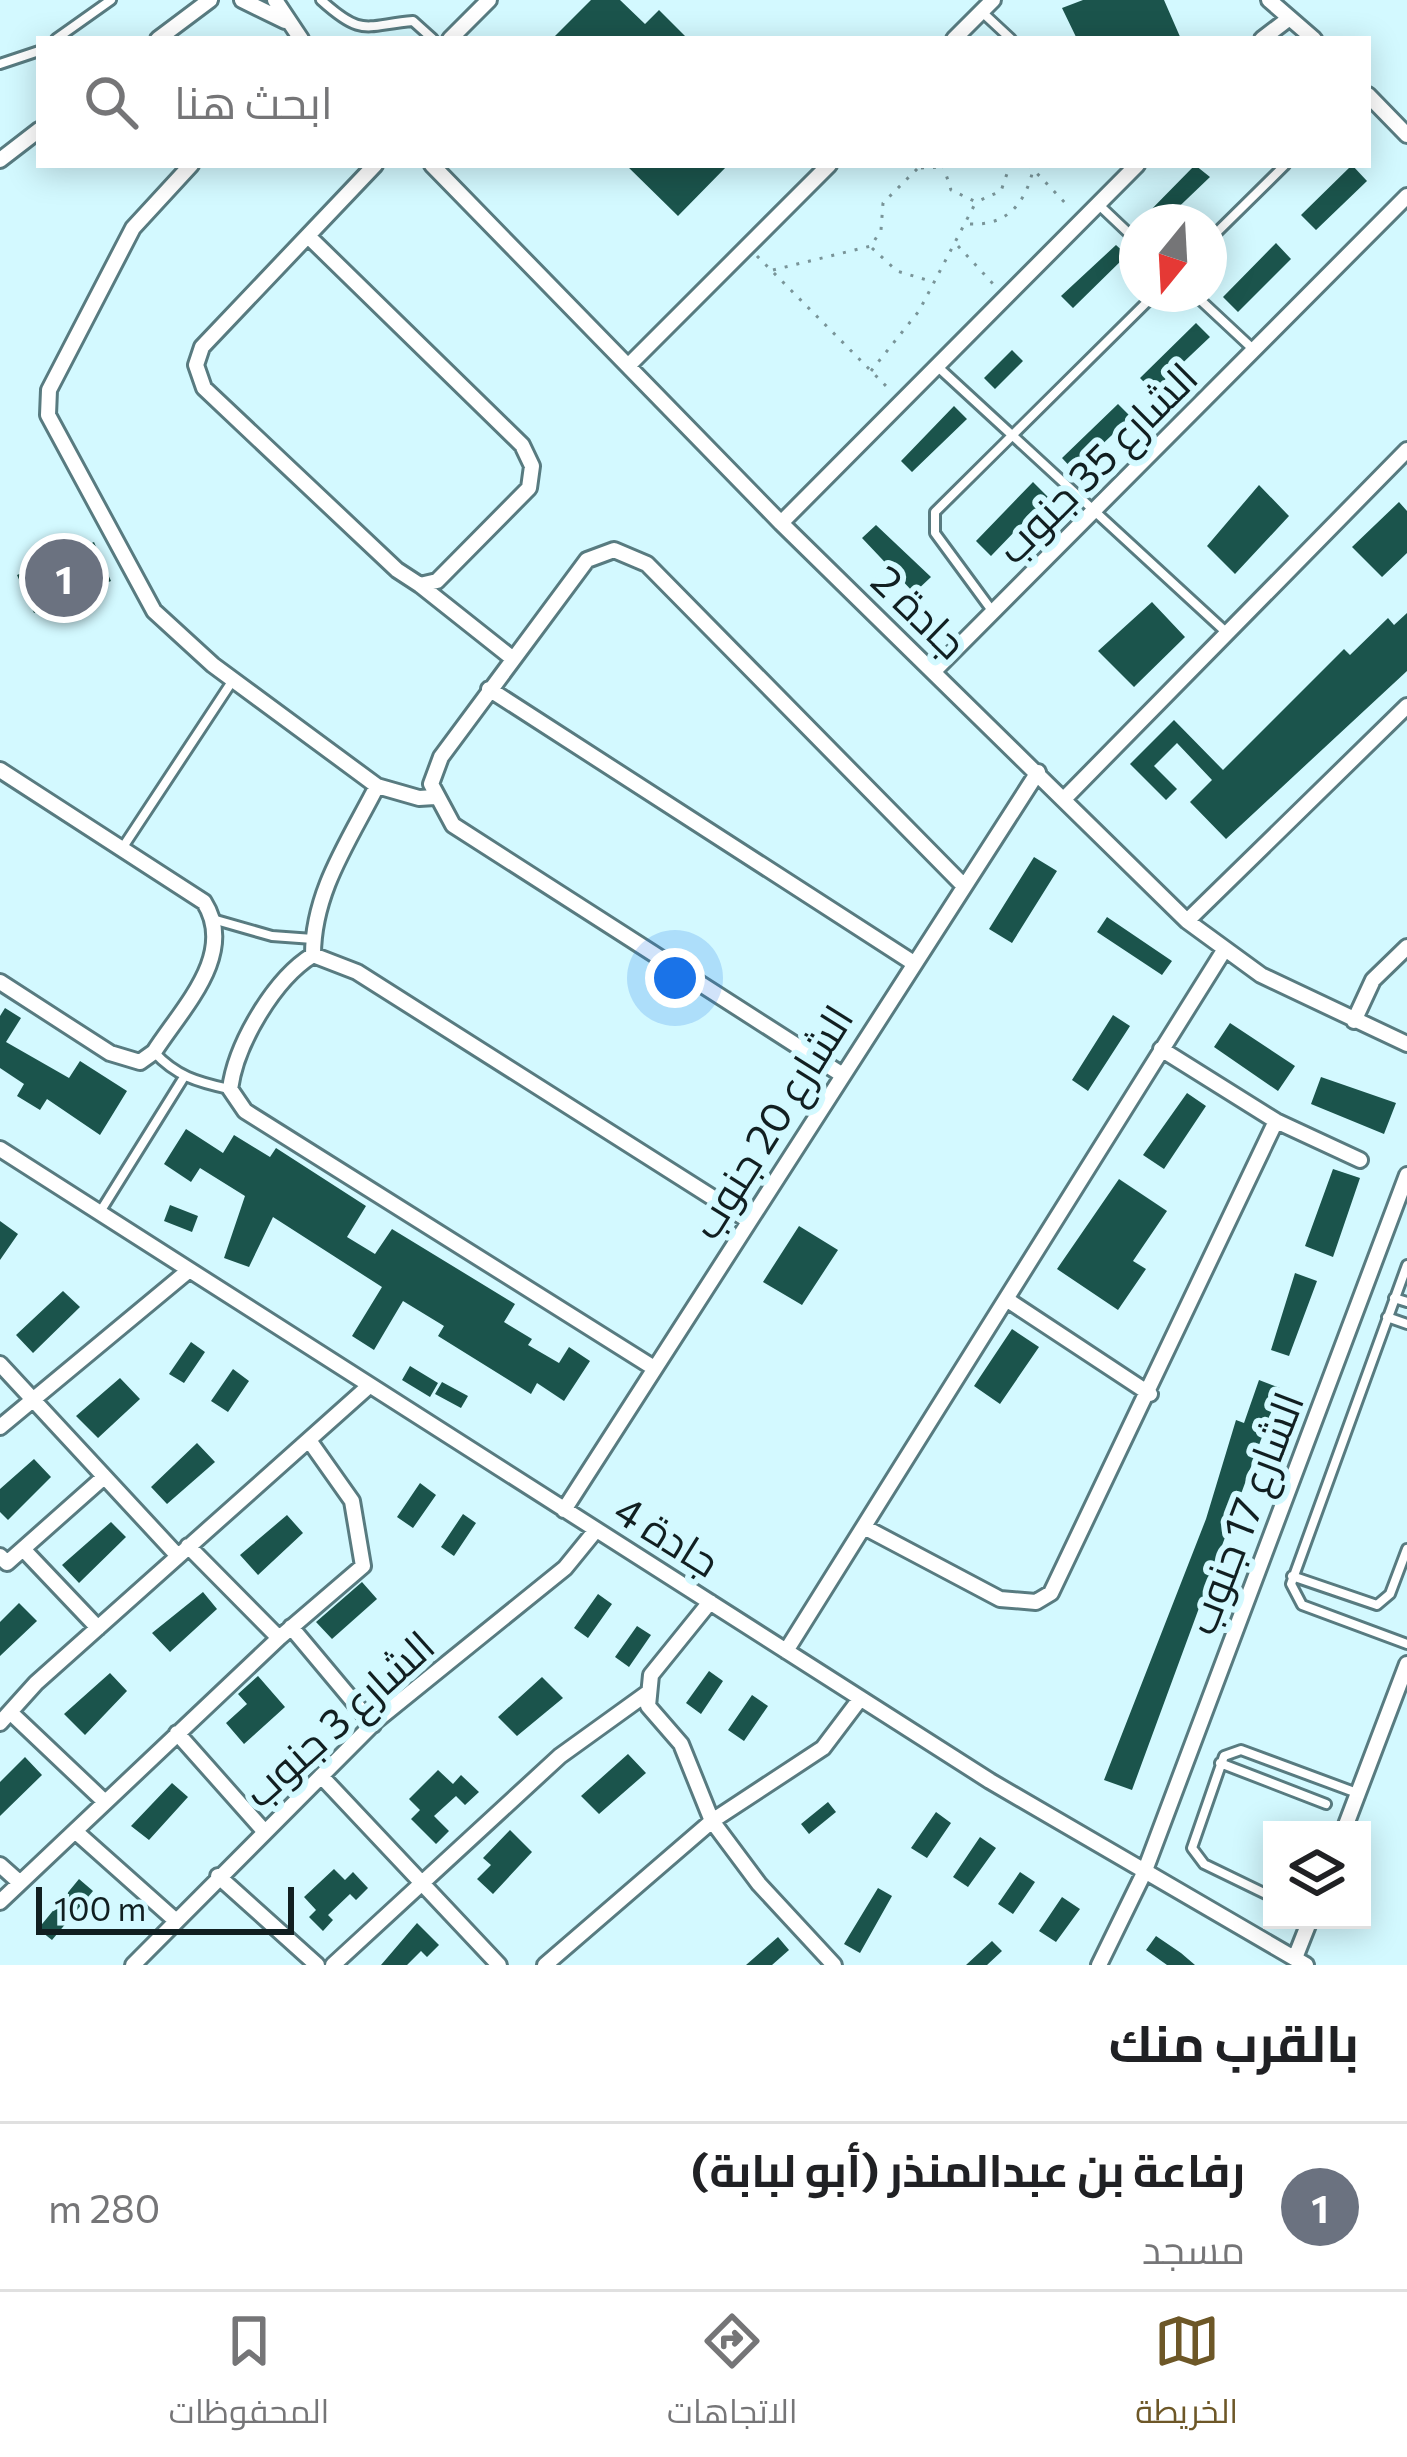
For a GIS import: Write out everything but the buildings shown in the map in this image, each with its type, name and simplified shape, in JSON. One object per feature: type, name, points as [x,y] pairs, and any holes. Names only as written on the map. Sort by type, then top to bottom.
[{"type":"street","points":[[162,36],[210,0]]},
{"type":"street","points":[[242,0],[285,21]]},
{"type":"street","points":[[275,0],[298,36]]},
{"type":"street","points":[[453,36],[489,0]]},
{"type":"street","points":[[1269,0],[1310,36]]},
{"type":"street","points":[[957,36],[987,6]]},
{"type":"street","points":[[1266,36],[1287,20]]},
{"type":"street","points":[[1371,97],[1400,117],[1407,135]]},
{"type":"street","points":[[0,160],[36,132]]},
{"type":"street","points":[[184,168],[133,228],[49,391],[48,415],[154,611],[233,680],[377,786],[435,797]]},
{"type":"street","points":[[372,168],[202,347],[196,365],[204,388],[397,570],[512,658]]},
{"type":"street","name":"جادة 2","points":[[435,168],[782,523],[1187,921],[1223,952],[1354,1022],[1407,1044]]},
{"type":"street","points":[[628,366],[826,168]]},
{"type":"street","points":[[782,523],[1133,168]]},
{"type":"street","name":"الشارع 35 جنوب","points":[[933,672],[1407,196]]},
{"type":"street","points":[[309,237],[522,445],[532,466],[529,488],[437,581],[420,585]]},
{"type":"street","points":[[1065,798],[1407,450]]},
{"type":"street","points":[[841,1074],[453,824],[431,784],[442,757],[587,560],[614,550],[647,564],[962,884]]},
{"type":"street","points":[[489,689],[912,962]]},
{"type":"street","points":[[1187,921],[1407,706]]},
{"type":"street","points":[[0,770],[204,902],[216,920],[218,952],[154,1052],[140,1062],[110,1053],[0,982]]},
{"type":"street","name":"الشارع 20 جنوب","points":[[564,1510],[1038,772]]},
{"type":"street","points":[[377,786],[323,892],[313,947],[291,968],[233,1064],[230,1089],[245,1111],[654,1368]]},
{"type":"street","points":[[313,947],[748,1220]]},
{"type":"street","points":[[1354,1022],[1373,980],[1407,947]]},
{"type":"street","points":[[786,1651],[1223,952]]},
{"type":"street","points":[[1161,1049],[1276,1121],[1360,1160]]},
{"type":"street","points":[[863,1527],[1000,1599],[1036,1603],[1061,1578],[1276,1121]]},
{"type":"street","name":"جادة 4","points":[[0,1149],[860,1699],[1144,1874],[1300,1962]]},
{"type":"street","name":"الشارع 17 جنوب","points":[[1099,1965],[1144,1874],[1407,1175]]},
{"type":"street","points":[[0,1427],[188,1271]]},
{"type":"street","points":[[1006,1299],[1150,1394]]},
{"type":"street","points":[[0,1364],[104,1478],[183,1551],[285,1632],[373,1725]]},
{"type":"street","points":[[105,1802],[5,1717],[369,1386]]},
{"type":"street","points":[[0,1902],[285,1632],[363,1566],[352,1501],[311,1442]]},
{"type":"street","points":[[2,1563],[104,1478]]},
{"type":"street","name":"الشارع 3 جنوب","points":[[133,1965],[373,1725],[565,1568],[596,1530]]},
{"type":"street","points":[[23,1549],[98,1628]]},
{"type":"street","points":[[710,1602],[650,1676],[648,1706],[681,1744],[712,1821],[759,1884],[833,1965]]},
{"type":"street","points":[[1348,1821],[1407,1664]]},
{"type":"street","points":[[333,1965],[560,1756],[646,1694]]},
{"type":"street","points":[[545,1965],[712,1821],[823,1748],[860,1699]]},
{"type":"street","points":[[177,1733],[264,1831]]},
{"type":"street","points":[[320,1776],[424,1880],[499,1965]]},
{"type":"street","points":[[75,1831],[175,1920]]},
{"type":"street","points":[[0,1865],[18,1882]]},
{"type":"street","points":[[218,1876],[317,1965]]},
{"type":"street","points":[[1300,1962],[1308,1929]]},
{"type":"lane","points":[[60,36],[111,0]]},
{"type":"lane","points":[[321,0],[339,16],[377,32],[413,21],[430,36]]},
{"type":"lane","points":[[987,6],[1009,36]]},
{"type":"lane","points":[[0,64],[36,52]]},
{"type":"lane","points":[[1227,223],[1282,168]]},
{"type":"lane","points":[[1098,204],[1119,224]]},
{"type":"lane","points":[[993,612],[935,532],[934,512],[1137,312]]},
{"type":"lane","points":[[1213,312],[1256,352]]},
{"type":"lane","points":[[937,366],[1227,633]]},
{"type":"lane","points":[[122,848],[233,680]]},
{"type":"lane","points":[[216,920],[313,947]]},
{"type":"lane","points":[[154,1052],[184,1077],[230,1089]]},
{"type":"lane","points":[[99,1213],[184,1077]]},
{"type":"lane","points":[[1407,1265],[1292,1576],[1292,1592],[1302,1605],[1407,1644]]},
{"type":"lane","points":[[1394,1298],[1407,1302]]},
{"type":"lane","points":[[1387,1317],[1407,1324]]},
{"type":"lane","points":[[1292,1576],[1378,1604],[1390,1594],[1407,1549]]},
{"type":"lane","points":[[1263,1893],[1204,1864],[1192,1848],[1220,1763],[1228,1752],[1240,1750],[1358,1794]]},
{"type":"lane","points":[[1220,1763],[1326,1804]]},
{"type":"path","points":[[771,270],[871,247],[881,230],[884,203],[920,168]]},
{"type":"path","points":[[944,168],[951,190],[976,202]]},
{"type":"path","points":[[871,371],[911,322],[976,202],[1001,191],[1009,168]]},
{"type":"path","points":[[968,224],[990,224],[1011,213],[1025,196],[1032,168]]},
{"type":"path","points":[[1034,168],[1081,221]]},
{"type":"path","points":[[956,245],[1005,297]]},
{"type":"path","points":[[747,246],[902,402]]},
{"type":"path","points":[[871,247],[897,271],[930,281]]},
{"type":"place","name":"رفاعة بن عبدالمنذر (أبو لبابة)","points":[[64,578]]}]
